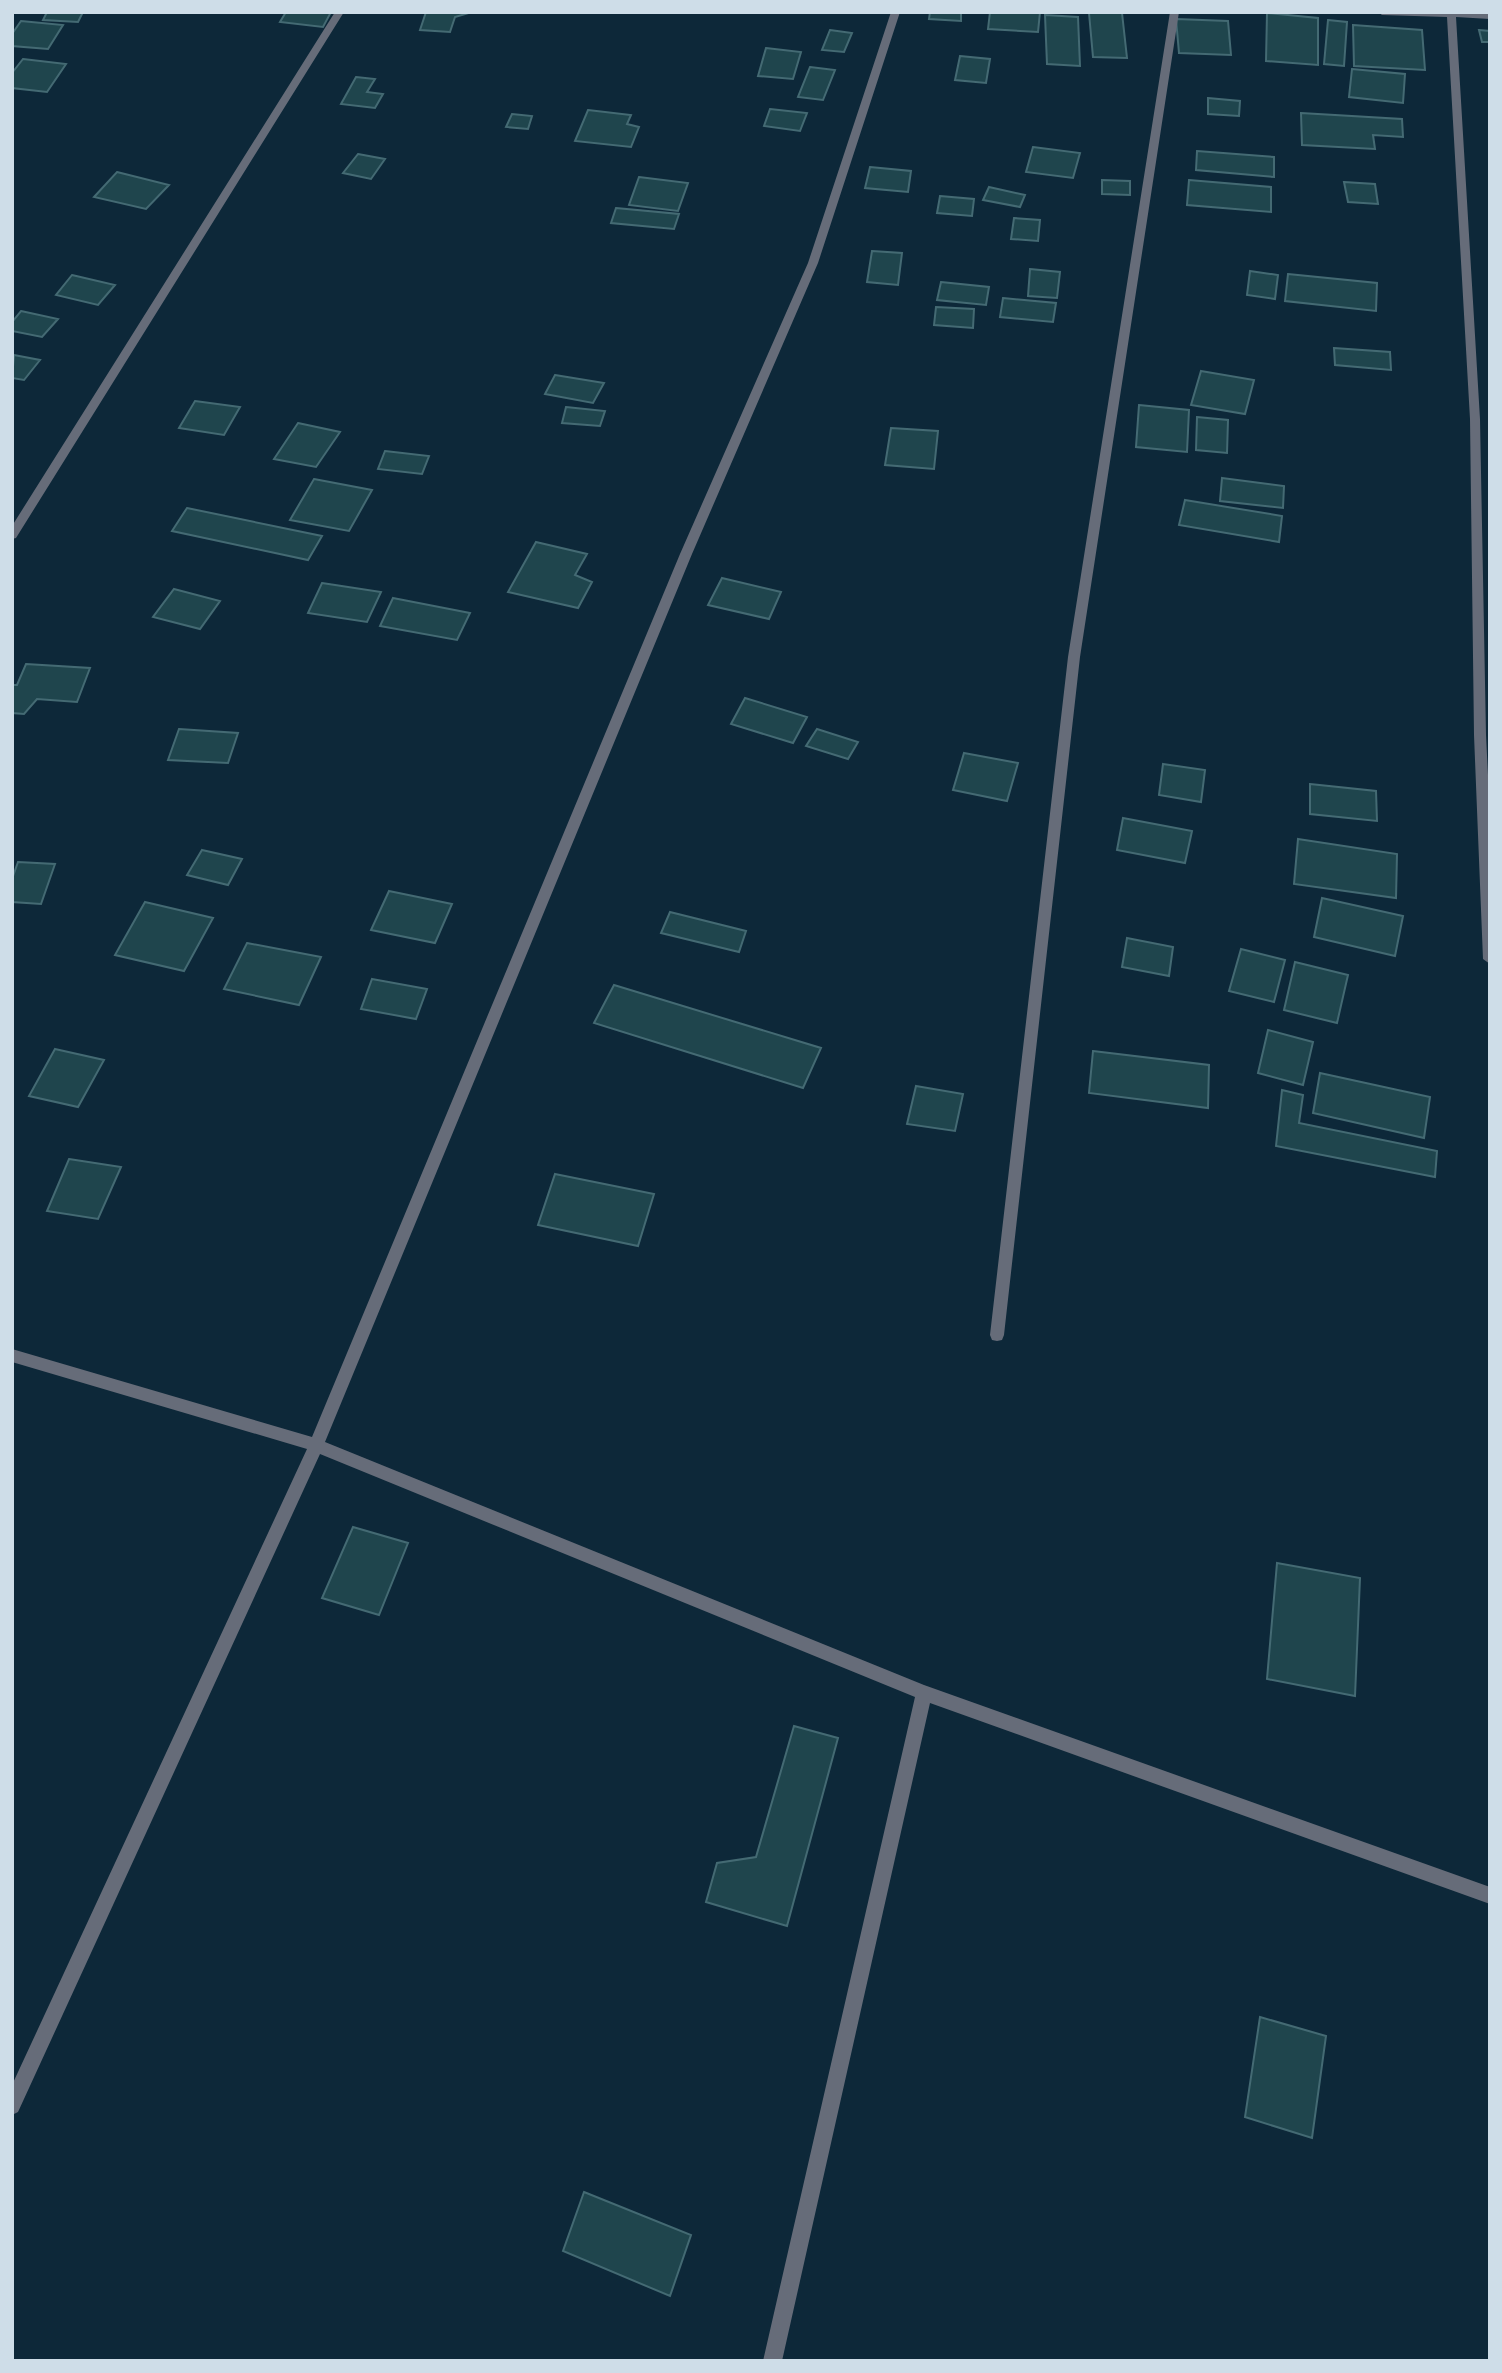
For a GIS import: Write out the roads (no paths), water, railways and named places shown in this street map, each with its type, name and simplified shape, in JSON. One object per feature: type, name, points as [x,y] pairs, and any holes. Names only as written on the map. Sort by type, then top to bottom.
[{"type":"street","points":[[12,535],[340,12]]},
{"type":"street","points":[[12,2106],[316,1445],[686,554],[813,263],[896,12]]},
{"type":"street","points":[[997,1335],[1074,657],[1175,12]]},
{"type":"street","points":[[1382,12],[1490,16]]},
{"type":"street","points":[[1451,14],[1475,419],[1480,735],[1490,960]]},
{"type":"street","points":[[12,1355],[316,1445],[924,1693],[1490,1896]]},
{"type":"street","points":[[772,2361],[924,1693]]}]
